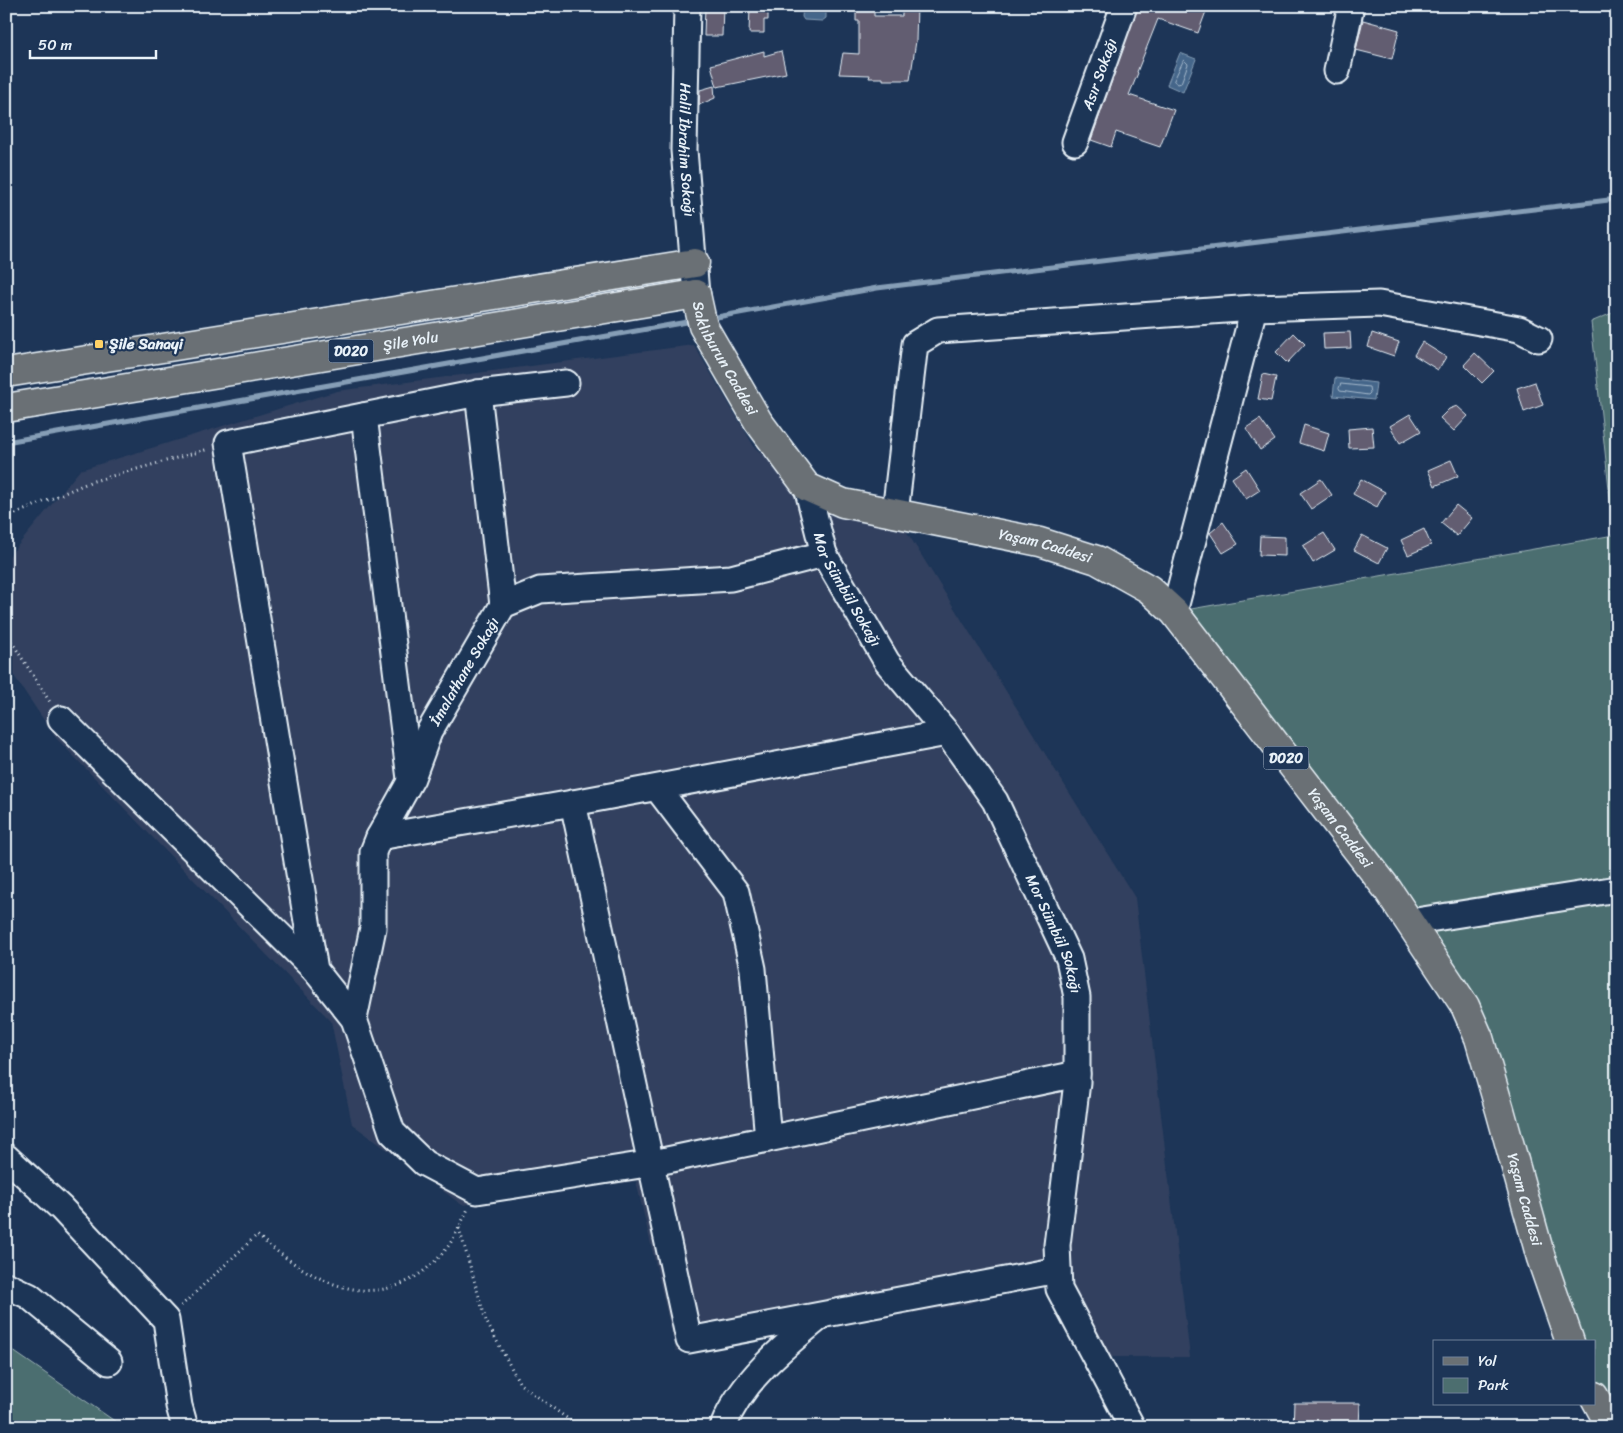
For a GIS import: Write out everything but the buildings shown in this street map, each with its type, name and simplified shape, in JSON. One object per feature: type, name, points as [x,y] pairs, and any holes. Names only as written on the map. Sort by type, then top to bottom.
[{"type":"main road","name":"D020","points":[[6,373],[695,263]]},
{"type":"main road","name":"Şile Yolu","points":[[6,408],[696,294]]},
{"type":"main road","name":"Saklıburun Caddesi","points":[[696,294],[703,326],[758,421]]},
{"type":"main road","name":"Yaşam Caddesi","points":[[758,421],[808,487],[844,503],[1040,542],[1097,560],[1149,589],[1174,612],[1388,890],[1466,1006],[1479,1038],[1540,1258],[1569,1340]]},
{"type":"main road","points":[[1596,1400],[1610,1427]]},
{"type":"street","name":"Halil İbrahim Sokağı","points":[[687,6],[684,150],[695,263],[696,294]]},
{"type":"street","name":"Asır Sokağı","points":[[1075,142],[1124,6]]},
{"type":"street","points":[[1338,71],[1351,6]]},
{"type":"street","points":[[895,513],[915,344],[938,330],[1254,308],[1379,304],[1519,329],[1539,339]]},
{"type":"street","points":[[1174,612],[1254,308]]},
{"type":"street","points":[[315,970],[228,443],[364,416],[402,406],[478,393],[566,383]]},
{"type":"street","points":[[478,393],[503,604]]},
{"type":"street","points":[[364,416],[410,781]]},
{"type":"street","name":"Mor Sümbül Sokağı","points":[[808,487],[824,554],[887,662],[947,733],[995,800],[1069,959],[1077,997],[1077,1074],[1057,1245],[1060,1289],[1132,1427]]},
{"type":"street","name":"İmalathane Sokağı","points":[[354,1019],[373,928],[373,852],[379,837],[410,781],[429,732],[503,604],[540,590],[731,578],[824,554]]},
{"type":"street","points":[[61,720],[315,970],[354,1019],[392,1132],[424,1163],[477,1191],[652,1163],[1077,1074]]},
{"type":"street","points":[[379,837],[657,788],[947,733]]},
{"type":"street","points":[[657,788],[736,892],[753,969],[768,1139]]},
{"type":"street","points":[[573,803],[689,1340],[1058,1270]]},
{"type":"street","points":[[1410,922],[1617,889]]},
{"type":"street","points":[[6,1157],[62,1208],[166,1320],[179,1406],[186,1427]]},
{"type":"street","points":[[6,1286],[29,1296],[109,1362]]},
{"type":"street","points":[[723,1427],[729,1411],[749,1384],[785,1345],[823,1314]]},
{"type":"path","points":[[6,518],[90,482],[228,443]]},
{"type":"path","points":[[6,633],[61,720]]},
{"type":"path","points":[[166,1320],[257,1235],[284,1258],[311,1274],[352,1290],[388,1290],[417,1277],[443,1253],[459,1228],[477,1191]]},
{"type":"path","points":[[459,1228],[486,1321],[520,1384],[580,1427]]},
{"type":"shaded area","points":[[694,345],[755,448],[807,489],[895,513],[1135,898],[1190,1357],[1111,1357],[1058,1270],[968,1304],[676,1351],[636,1181],[462,1205],[352,1124],[331,1021],[56,738],[6,664],[6,560],[80,470],[337,391]]},
{"type":"green space","points":[[1617,311],[1617,1426],[1596,1388],[1596,1340],[1570,1340],[1465,1006],[1174,612],[1614,535],[1591,322]]},
{"type":"green space","points":[[6,1346],[116,1422],[118,1427],[6,1427]]},
{"type":"water","points":[[803,6],[826,6],[826,18],[822,21],[804,20],[802,17]]},
{"type":"water","points":[[1180,53],[1196,59],[1183,92],[1167,85]]},
{"type":"water","points":[[1335,378],[1376,383],[1374,400],[1333,396]]},
{"type":"waterway","points":[[717,317],[877,288],[1617,199]]},
{"type":"waterway","points":[[6,442],[687,322]]},
{"type":"place","name":"Şile Sanayi","points":[[99,344]]}]
